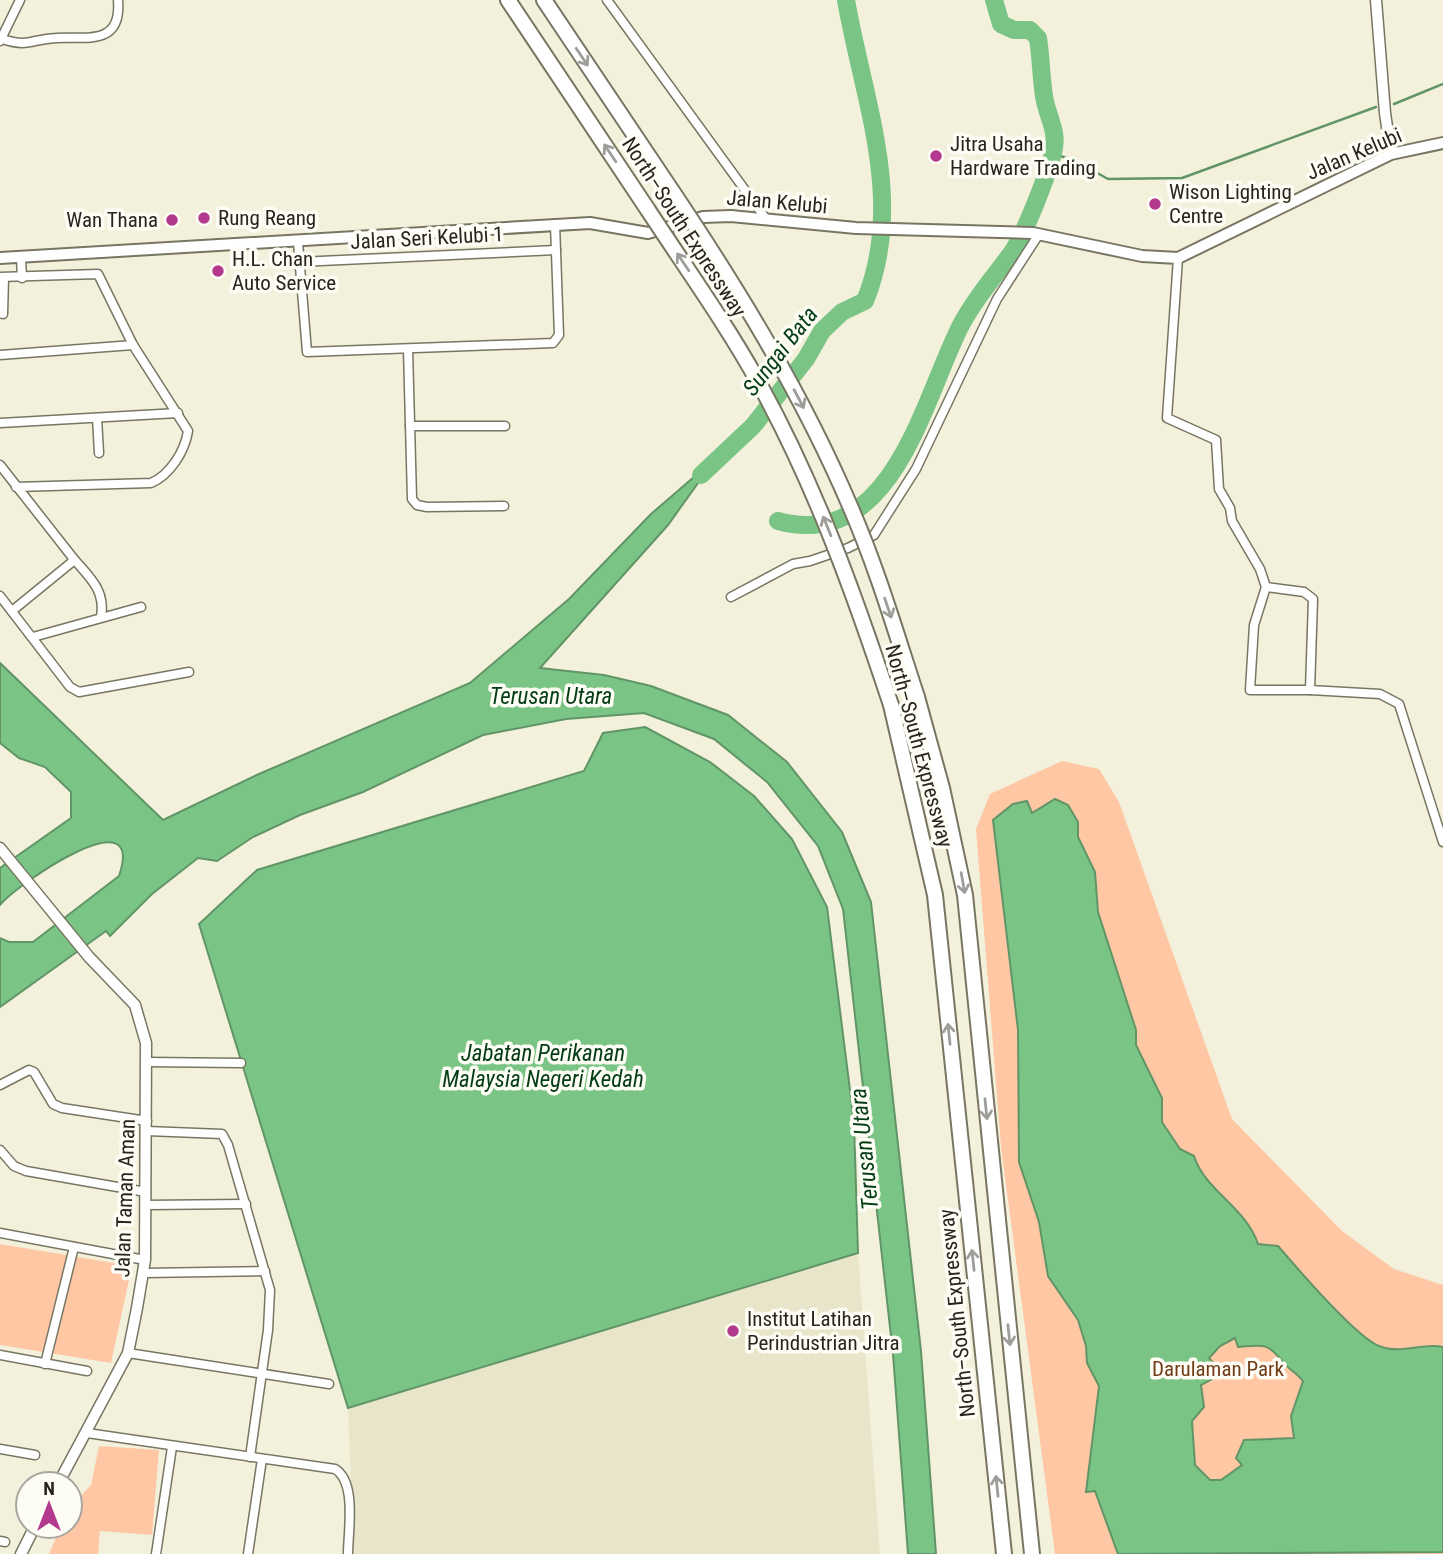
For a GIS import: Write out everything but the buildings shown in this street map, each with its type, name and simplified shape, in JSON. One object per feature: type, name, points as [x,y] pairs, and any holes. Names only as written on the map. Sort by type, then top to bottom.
[{"type":"highway","name":"North–South Expressway","points":[[508,0],[721,320],[791,445],[833,542],[891,705],[935,895],[1004,1554]]},
{"type":"highway","name":"North–South Expressway","points":[[544,0],[738,292],[817,434],[868,551],[917,697],[942,788],[965,894],[1032,1554]]},
{"type":"main road","name":"Jalan Kelubi","points":[[0,258],[555,225],[607,225],[642,233],[703,217],[766,219],[856,229],[1036,233],[1142,256],[1178,258],[1391,154],[1443,143]]},
{"type":"street","points":[[20,0],[1,40],[37,44],[52,38],[96,39],[109,30],[118,9],[118,0]]},
{"type":"street","points":[[607,0],[766,219]]},
{"type":"street","points":[[1376,0],[1391,154]]},
{"type":"street","points":[[298,242],[307,352],[553,343],[559,335],[555,225]]},
{"type":"street","points":[[732,597],[793,564],[828,555],[874,535],[916,468],[997,299],[1036,233]]},
{"type":"street","name":"Jalan Seri Kelubi 1","points":[[299,262],[556,250]]},
{"type":"street","points":[[21,258],[22,278]]},
{"type":"street","points":[[1178,258],[1167,416],[1174,423],[1210,435],[1216,440],[1219,489],[1230,508],[1232,521],[1260,569],[1266,587],[1254,625],[1250,690],[1380,694],[1399,704],[1443,842]]},
{"type":"street","points":[[3,314],[2,277],[98,274],[134,345],[186,425],[187,435],[179,455],[158,480],[141,484],[16,488]]},
{"type":"street","points":[[0,355],[134,345]]},
{"type":"street","points":[[408,349],[412,499],[417,505],[504,506]]},
{"type":"street","points":[[0,423],[178,414]]},
{"type":"street","points":[[97,418],[99,453]]},
{"type":"street","points":[[410,426],[505,426]]},
{"type":"street","points":[[0,465],[4,479],[16,488],[99,589],[101,617]]},
{"type":"street","points":[[12,611],[72,562],[73,558]]},
{"type":"street","points":[[1266,587],[1304,592],[1313,599],[1311,690]]},
{"type":"street","points":[[0,596],[70,687],[79,692],[189,672]]},
{"type":"street","points":[[33,637],[141,607]]},
{"type":"street","name":"Jalan Taman Aman","points":[[2,850],[89,957],[135,1005],[145,1030],[147,1126],[144,1273],[128,1353],[66,1470]]},
{"type":"street","points":[[147,1062],[241,1063]]},
{"type":"street","points":[[0,1084],[29,1070],[34,1072],[53,1104],[62,1108],[147,1126],[222,1134],[265,1271],[271,1307],[250,1457]]},
{"type":"street","points":[[0,1150],[14,1166],[26,1171],[146,1192]]},
{"type":"street","points":[[146,1205],[246,1204]]},
{"type":"street","points":[[0,1233],[145,1260]]},
{"type":"street","points":[[45,1364],[74,1247]]},
{"type":"street","points":[[144,1273],[265,1271]]},
{"type":"street","points":[[128,1353],[329,1384]]},
{"type":"street","points":[[0,1355],[88,1371]]},
{"type":"street","points":[[87,1433],[325,1467],[342,1473],[348,1499],[348,1554]]},
{"type":"street","points":[[156,1554],[172,1447]]},
{"type":"street","points":[[0,1449],[35,1455]]},
{"type":"street","points":[[248,1554],[262,1459]]},
{"type":"shaded area","name":"Institut Latihan Perindustrian Jitra","points":[[858,1253],[880,1554],[354,1554],[348,1408]]},
{"type":"green space","name":"Darulaman Park","points":[[1062,761],[1099,769],[1119,802],[1232,1119],[1342,1231],[1394,1269],[1443,1285],[1443,1554],[1055,1554],[1001,1147],[976,829],[990,794]]},
{"type":"green space","points":[[0,1244],[132,1266],[111,1363],[0,1345]]},
{"type":"green space","points":[[99,1446],[159,1450],[152,1535],[100,1531],[98,1554],[49,1554],[55,1540],[84,1540],[84,1492],[91,1485]]},
{"type":"water","name":"Terusan Utara","points":[[716,458],[668,525],[540,668],[604,675],[651,686],[728,715],[787,762],[842,832],[871,902],[921,1351],[936,1554],[908,1554],[893,1354],[843,909],[818,846],[767,782],[714,739],[644,713],[566,719],[483,735],[363,792],[300,815],[253,837],[217,861],[198,858],[152,894],[110,936],[106,931],[0,1007],[0,938],[9,942],[33,942],[119,876],[123,853],[114,843],[98,844],[76,852],[29,880],[0,905],[0,868],[71,818],[71,792],[45,767],[19,758],[0,743],[0,663],[163,820],[259,774],[470,683],[569,599],[651,514]]},
{"type":"water","name":"Jabatan Perikanan Malaysia Negeri Kedah","points":[[645,727],[710,762],[754,796],[792,839],[827,907],[854,1122],[858,1253],[348,1408],[199,924],[257,870],[584,771],[603,733]]},
{"type":"water","name":"Darulaman Park","points":[[1055,799],[1068,805],[1078,822],[1078,837],[1095,872],[1098,912],[1136,1030],[1136,1045],[1162,1098],[1162,1122],[1180,1149],[1194,1156],[1207,1179],[1244,1219],[1258,1244],[1278,1246],[1356,1330],[1369,1340],[1379,1346],[1396,1349],[1443,1347],[1443,1552],[1118,1554],[1095,1491],[1086,1492],[1099,1386],[1087,1363],[1086,1346],[1078,1320],[1048,1276],[1039,1222],[1019,1162],[1018,1030],[993,820],[1013,804],[1027,801],[1032,813]],"holes":[[[1235,1338],[1238,1347],[1268,1348],[1303,1381],[1291,1416],[1294,1438],[1244,1440],[1236,1458],[1242,1465],[1221,1480],[1210,1480],[1195,1465],[1192,1421],[1204,1407],[1201,1385],[1212,1379],[1217,1367],[1209,1358],[1220,1346]]]},
{"type":"waterway","name":"Sungai Bata","points":[[701,475],[753,426],[806,359],[822,331],[842,312],[865,301],[877,263],[882,226],[877,150],[846,0]]},
{"type":"waterway","points":[[778,521],[817,525],[850,514],[876,492],[898,462],[917,428],[961,325],[1013,251],[1036,203],[1050,163],[1055,138],[1045,104],[1038,38],[1030,30],[1014,30],[1001,24],[994,0]]},
{"type":"waterway","points":[[1394,104],[1443,84]]},
{"type":"waterway","points":[[1053,154],[1074,160],[1108,179],[1182,178],[1376,107]]},
{"type":"place","name":"Jitra Usaha Hardware Trading","points":[[936,156]]},
{"type":"place","name":"Wison Lighting Centre","points":[[1155,204]]},
{"type":"place","name":"Rung Reang","points":[[204,218]]},
{"type":"place","name":"Wan Thana","points":[[172,220]]},
{"type":"place","name":"H.L. Chan Auto Service","points":[[218,271]]},
{"type":"place","name":"Institut Latihan Perindustrian Jitra","points":[[733,1331]]}]
